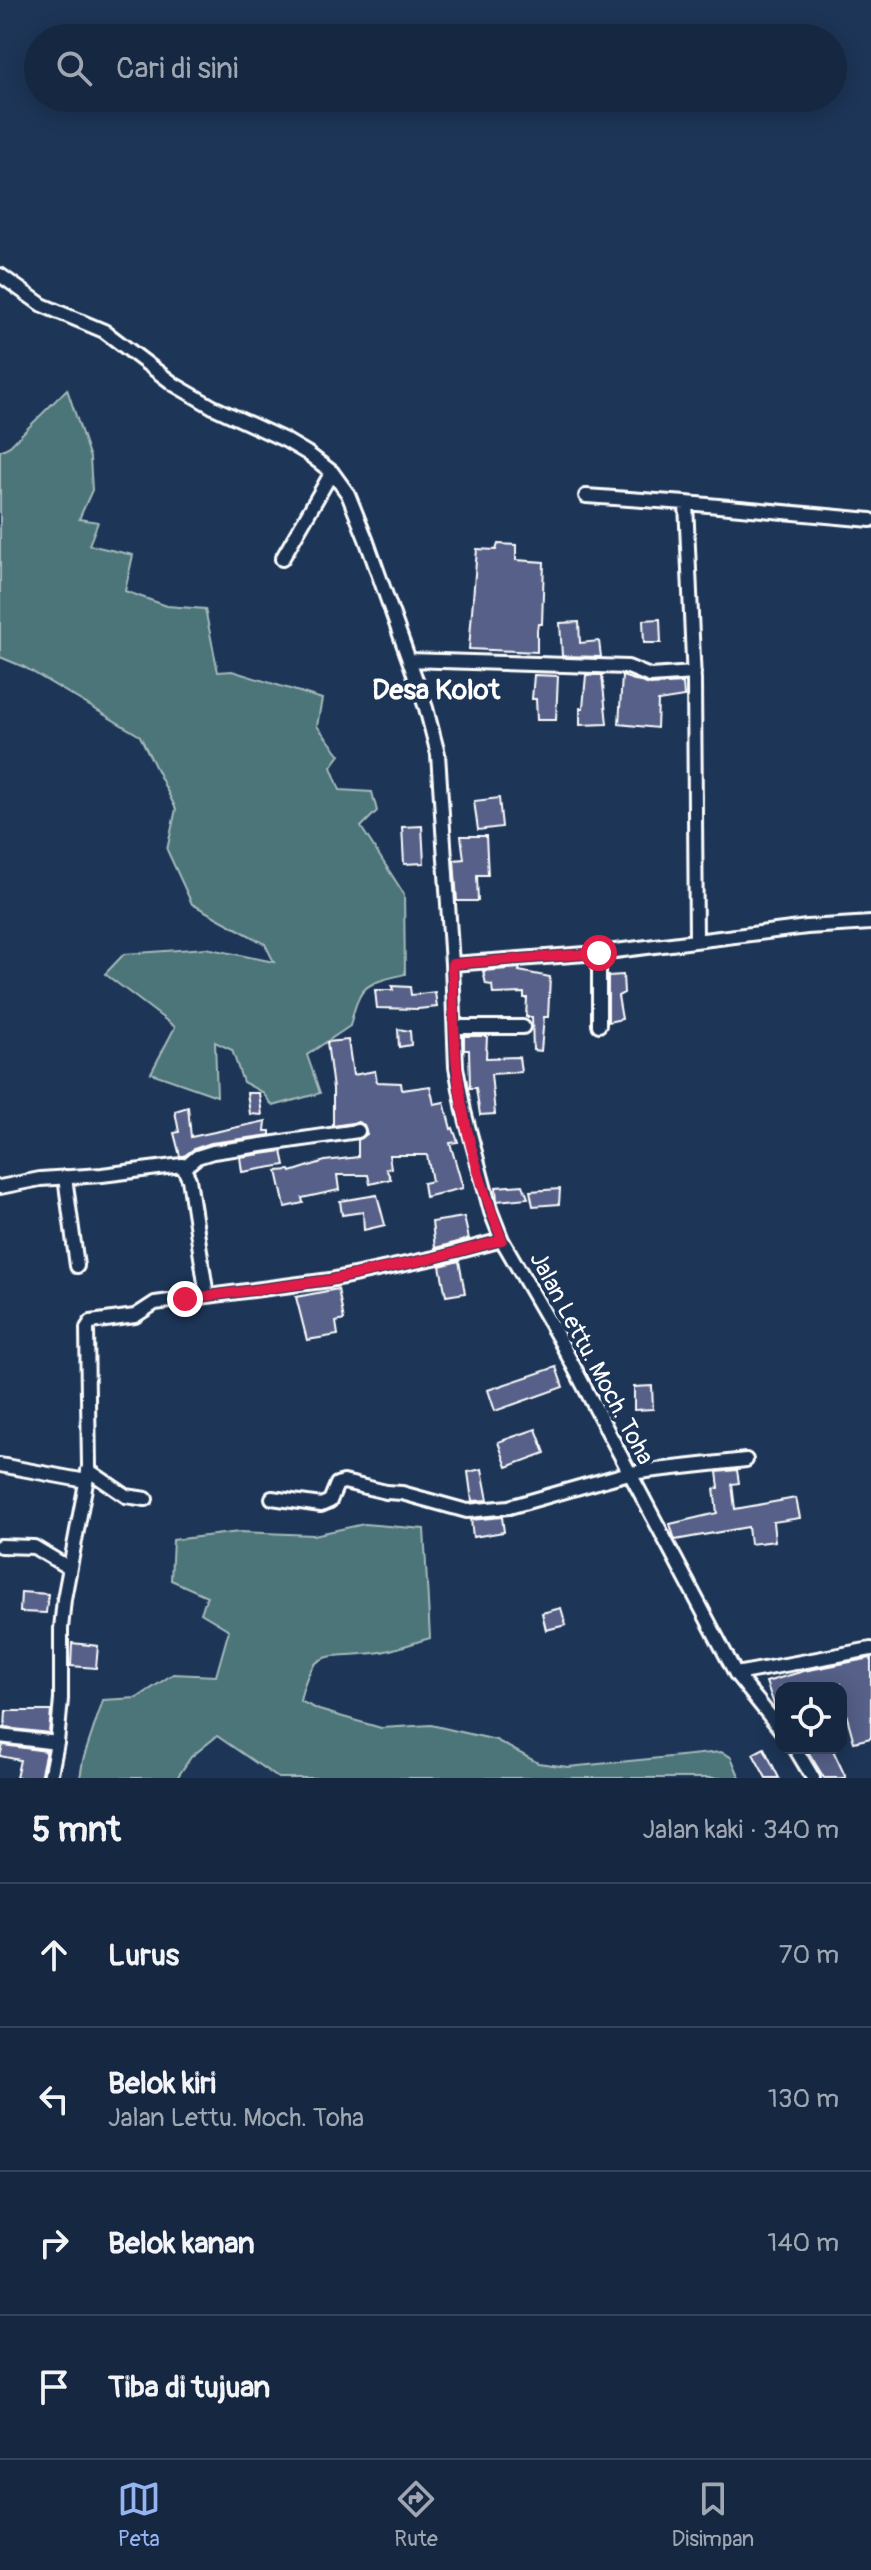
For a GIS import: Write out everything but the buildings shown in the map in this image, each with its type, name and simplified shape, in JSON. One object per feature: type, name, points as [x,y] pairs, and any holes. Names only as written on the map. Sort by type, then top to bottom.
[{"type":"street","name":"Jalan Lettu. Moch. Toha","points":[[0,275],[42,305],[104,331],[175,385],[213,407],[285,440],[332,472],[348,494],[426,708],[438,754],[456,1067],[477,1164],[502,1240],[558,1337],[736,1674],[775,1723]]},
{"type":"street","points":[[282,559],[332,472]]},
{"type":"street","points":[[586,496],[871,520]]},
{"type":"street","points":[[686,503],[694,673],[696,941]]},
{"type":"street","points":[[409,660],[628,667],[658,676],[694,673]]},
{"type":"street","points":[[452,964],[599,953],[807,927],[871,923]]},
{"type":"street","points":[[599,953],[599,1025]]},
{"type":"street","points":[[455,1027],[523,1027]]},
{"type":"street","points":[[185,1167],[197,1157],[213,1152],[358,1131]]},
{"type":"street","points":[[0,1187],[40,1179],[102,1175],[174,1165],[185,1167]]},
{"type":"street","points":[[185,1167],[207,1296]]},
{"type":"street","points":[[65,1177],[77,1266]]},
{"type":"street","points":[[50,1778],[61,1699],[61,1629],[87,1475],[87,1328],[91,1322],[135,1316],[155,1303],[330,1280],[502,1240]]},
{"type":"street","points":[[272,1498],[321,1505],[330,1501],[337,1484],[344,1482],[366,1489],[402,1493],[467,1511],[509,1507],[629,1473],[746,1460]]},
{"type":"street","points":[[0,1465],[87,1475],[126,1496],[146,1499]]},
{"type":"street","points":[[0,1546],[34,1547],[69,1568]]},
{"type":"street","points":[[736,1674],[871,1649]]},
{"type":"street","points":[[0,1736],[57,1743]]},
{"type":"street","points":[[799,1754],[813,1778]]},
{"type":"green space","points":[[67,389],[90,458],[92,490],[79,519],[98,522],[89,545],[133,555],[125,591],[167,606],[205,609],[218,672],[232,671],[322,699],[317,726],[340,755],[331,767],[340,790],[372,792],[377,811],[361,827],[404,894],[405,974],[381,980],[366,988],[357,1002],[350,1026],[307,1055],[320,1093],[273,1106],[262,1092],[243,1082],[232,1050],[215,1042],[217,1096],[151,1073],[175,1027],[105,974],[124,954],[206,948],[274,962],[265,944],[192,904],[167,850],[176,809],[140,736],[24,667],[0,657],[0,451],[10,446]]},
{"type":"green space","points":[[364,1524],[424,1529],[430,1638],[381,1652],[324,1658],[310,1671],[300,1701],[319,1710],[381,1728],[431,1725],[496,1740],[538,1763],[568,1767],[721,1752],[731,1757],[740,1778],[278,1778],[217,1736],[191,1757],[177,1778],[80,1778],[103,1700],[137,1698],[173,1674],[216,1676],[229,1630],[201,1613],[207,1596],[171,1580],[173,1540],[239,1532],[314,1535]]},
{"type":"district","name":"Desa Kolot","points":[[436,689]]},
{"type":"route","points":[[185,1299],[330,1280],[502,1240],[477,1164],[456,1067],[452,964],[599,953]]}]
